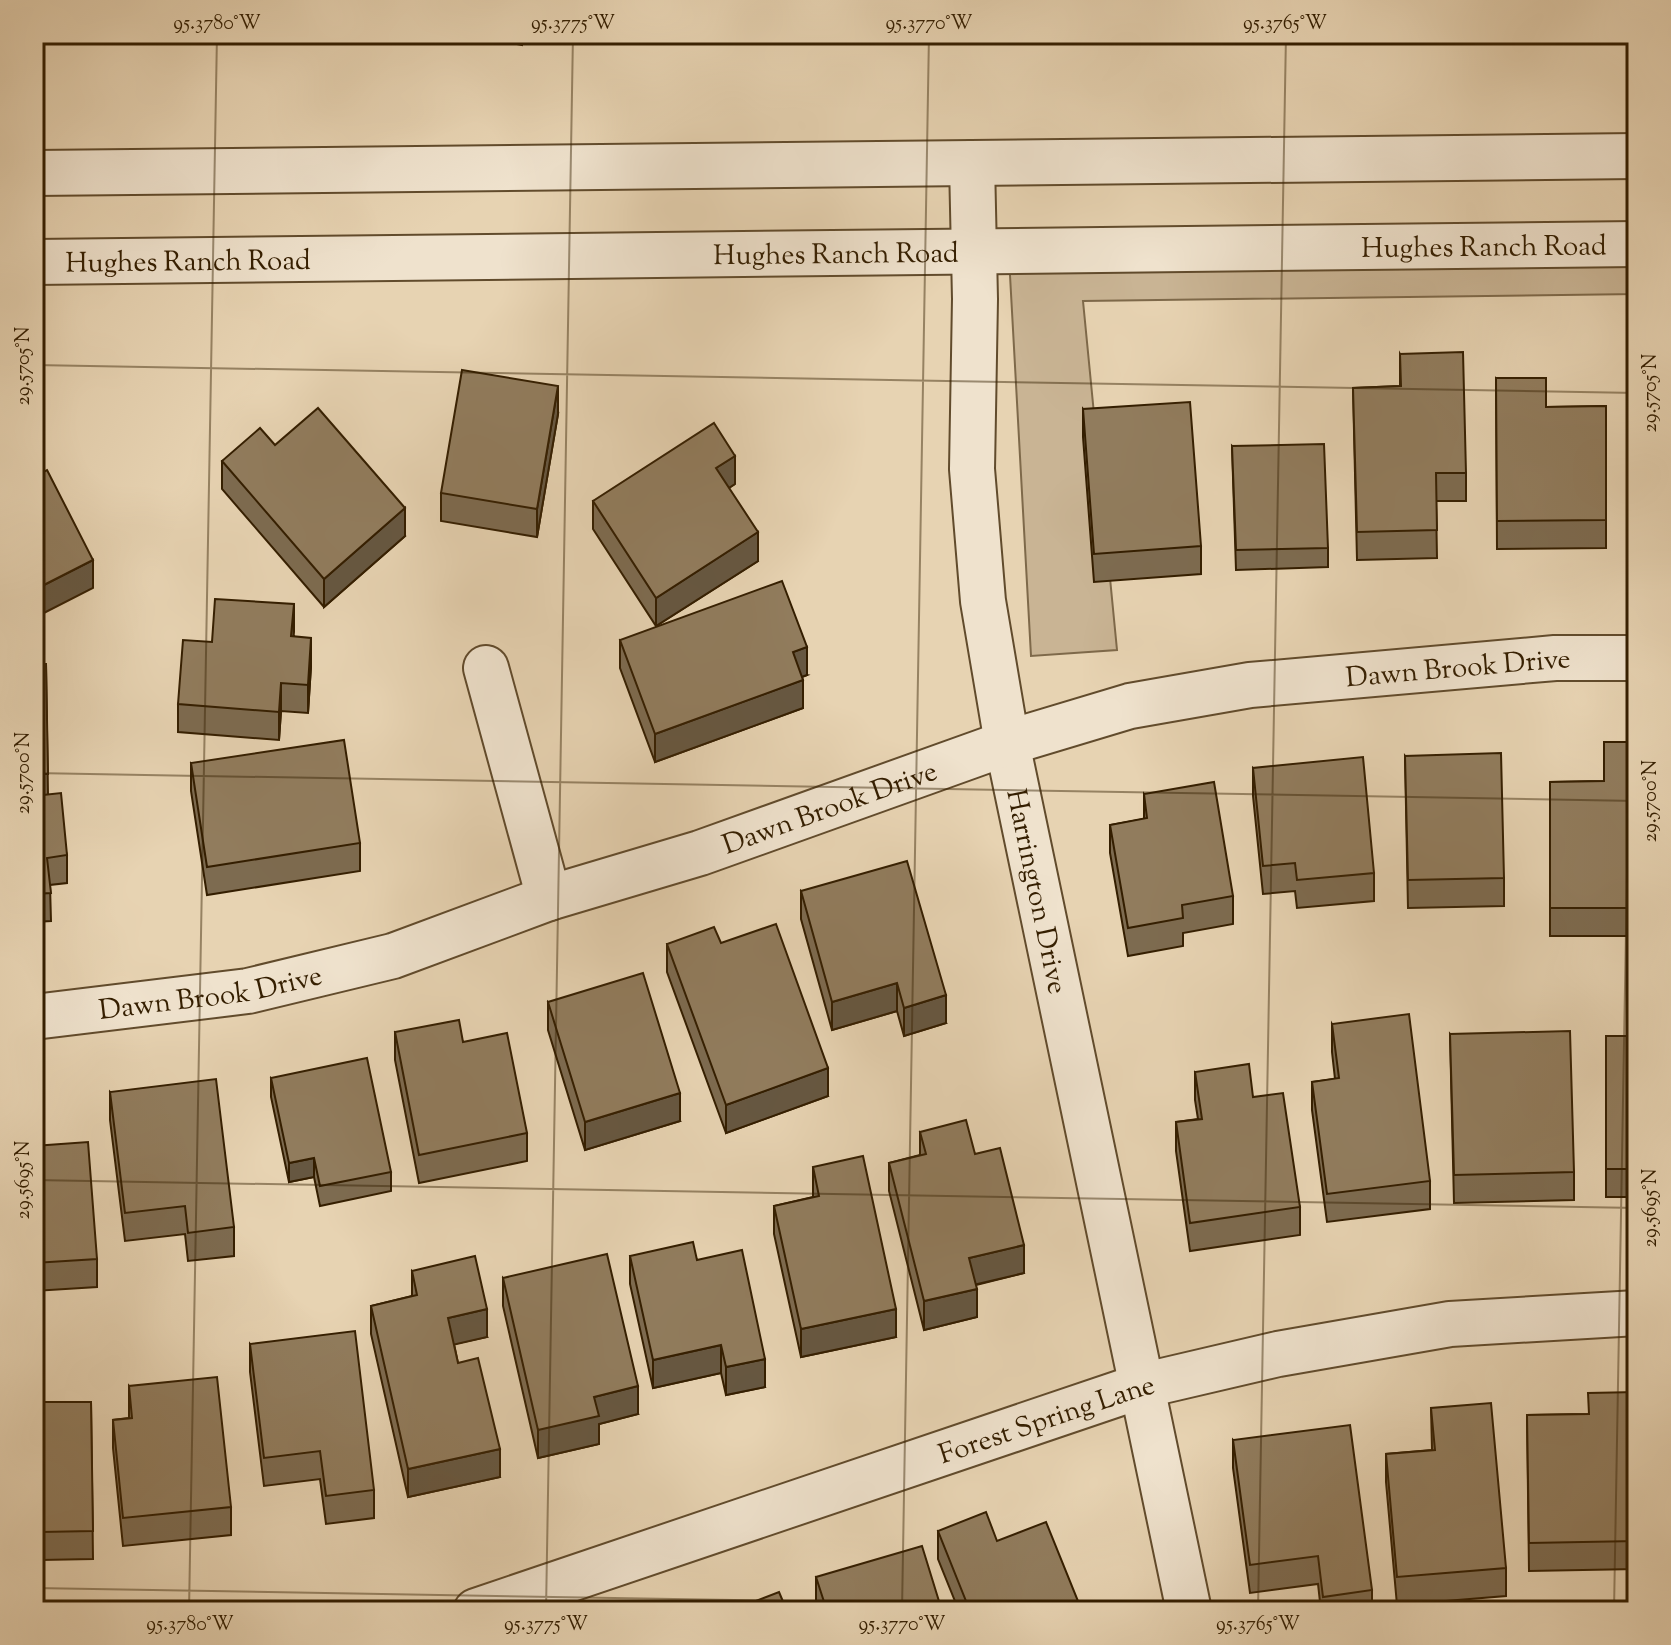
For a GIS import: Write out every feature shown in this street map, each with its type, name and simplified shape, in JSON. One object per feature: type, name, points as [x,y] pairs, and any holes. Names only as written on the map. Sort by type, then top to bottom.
[{"type":"street","points":[[34,173],[1637,156]]},
{"type":"street","name":"Harrington Drive","points":[[972,163],[973,484],[983,601],[1007,743],[1189,1611]]},
{"type":"street","name":"Hughes Ranch Road","points":[[34,262],[1637,244]]},
{"type":"street","name":"Dawn Brook Drive","points":[[34,1017],[248,991],[393,956],[549,898],[700,853],[1007,743],[1130,706],[1250,685],[1555,658],[1637,658]]},
{"type":"street","points":[[486,668],[549,898]]},
{"type":"street","name":"Forest Spring Lane","points":[[476,1611],[1141,1386],[1278,1354],[1450,1324],[1637,1313]]},
{"type":"shaded area","points":[[1637,233],[1637,294],[1083,301],[1117,650],[1031,656],[1008,239]]},
{"type":"building","points":[[1463,352],[1466,473],[1436,473],[1437,530],[1357,532],[1353,388],[1401,386],[1400,354]]},
{"type":"building","points":[[462,370],[558,386],[537,509],[441,493]]},
{"type":"building","points":[[1633,376],[1637,376],[1637,516],[1632,516]]},
{"type":"building","points":[[1496,378],[1546,378],[1546,407],[1606,406],[1606,520],[1497,521]]},
{"type":"building","points":[[1190,402],[1201,546],[1094,554],[1083,409]]},
{"type":"building","points":[[318,408],[405,508],[324,579],[222,461],[260,428],[275,445]]},
{"type":"building","points":[[714,423],[735,456],[716,468],[758,532],[656,598],[593,501]]},
{"type":"building","points":[[1324,444],[1328,548],[1236,550],[1232,446]]},
{"type":"building","points":[[47,470],[93,560],[34,590],[34,477]]},
{"type":"building","points":[[782,581],[807,647],[793,652],[803,680],[655,734],[620,640]]},
{"type":"building","points":[[215,599],[294,604],[291,636],[311,638],[308,685],[281,683],[279,712],[178,704],[183,640],[212,642]]},
{"type":"building","points":[[34,664],[46,664],[48,774],[34,774]]},
{"type":"building","points":[[344,740],[360,843],[207,867],[191,763]]},
{"type":"building","points":[[1604,742],[1637,742],[1637,908],[1550,908],[1550,782],[1604,781]]},
{"type":"building","points":[[1501,753],[1504,878],[1408,880],[1405,756]]},
{"type":"building","points":[[1363,757],[1374,873],[1297,880],[1295,863],[1263,866],[1253,768]]},
{"type":"building","points":[[1214,782],[1233,896],[1182,905],[1183,918],[1128,928],[1110,825],[1147,818],[1144,794]]},
{"type":"building","points":[[61,793],[67,855],[47,858],[51,893],[34,894],[34,796]]},
{"type":"building","points":[[907,861],[946,995],[904,1008],[897,983],[832,1002],[801,891]]},
{"type":"building","points":[[776,924],[828,1068],[726,1105],[667,944],[714,927],[721,943]]},
{"type":"building","points":[[643,973],[680,1093],[585,1122],[548,1002]]},
{"type":"building","points":[[1409,1014],[1430,1181],[1327,1194],[1312,1082],[1339,1078],[1332,1024]]},
{"type":"building","points":[[459,1020],[463,1042],[507,1033],[527,1133],[419,1155],[395,1032]]},
{"type":"building","points":[[1570,1031],[1574,1172],[1454,1175],[1450,1034]]},
{"type":"building","points":[[1606,1036],[1637,1036],[1637,1169],[1606,1169]]},
{"type":"building","points":[[367,1058],[391,1172],[320,1186],[314,1158],[289,1163],[271,1078]]},
{"type":"building","points":[[1249,1064],[1253,1097],[1283,1093],[1300,1207],[1190,1223],[1176,1122],[1202,1119],[1195,1072]]},
{"type":"building","points":[[216,1079],[234,1227],[188,1233],[185,1206],[125,1213],[110,1092]]},
{"type":"building","points":[[966,1120],[975,1154],[1000,1148],[1024,1245],[969,1258],[977,1289],[924,1301],[889,1163],[926,1154],[920,1132]]},
{"type":"building","points":[[88,1142],[97,1259],[34,1263],[34,1146]]},
{"type":"building","points":[[863,1156],[896,1309],[801,1329],[774,1206],[819,1196],[813,1167]]},
{"type":"building","points":[[693,1242],[697,1260],[742,1250],[765,1359],[726,1367],[721,1345],[653,1360],[630,1256]]},
{"type":"building","points":[[607,1254],[638,1386],[594,1397],[599,1416],[538,1430],[503,1278]]},
{"type":"building","points":[[475,1256],[487,1309],[448,1318],[458,1363],[478,1358],[500,1449],[408,1469],[371,1306],[417,1295],[412,1271]]},
{"type":"building","points":[[355,1331],[374,1490],[326,1496],[320,1451],[264,1458],[250,1344]]},
{"type":"building","points":[[217,1377],[231,1507],[123,1518],[113,1420],[132,1418],[129,1386]]},
{"type":"building","points":[[1637,1392],[1637,1541],[1529,1543],[1527,1415],[1589,1414],[1588,1393]]},
{"type":"building","points":[[34,1402],[91,1402],[93,1531],[41,1532],[40,1506],[34,1506]]},
{"type":"building","points":[[1491,1403],[1506,1568],[1397,1577],[1386,1454],[1435,1450],[1431,1408]]},
{"type":"building","points":[[1350,1425],[1372,1590],[1323,1597],[1318,1556],[1250,1565],[1233,1440]]},
{"type":"building","points":[[986,1512],[997,1541],[1046,1522],[1082,1611],[970,1611],[938,1531]]},
{"type":"building","points":[[922,1546],[942,1611],[827,1611],[816,1577]]},
{"type":"building","points":[[779,1592],[787,1611],[730,1611]]}]
